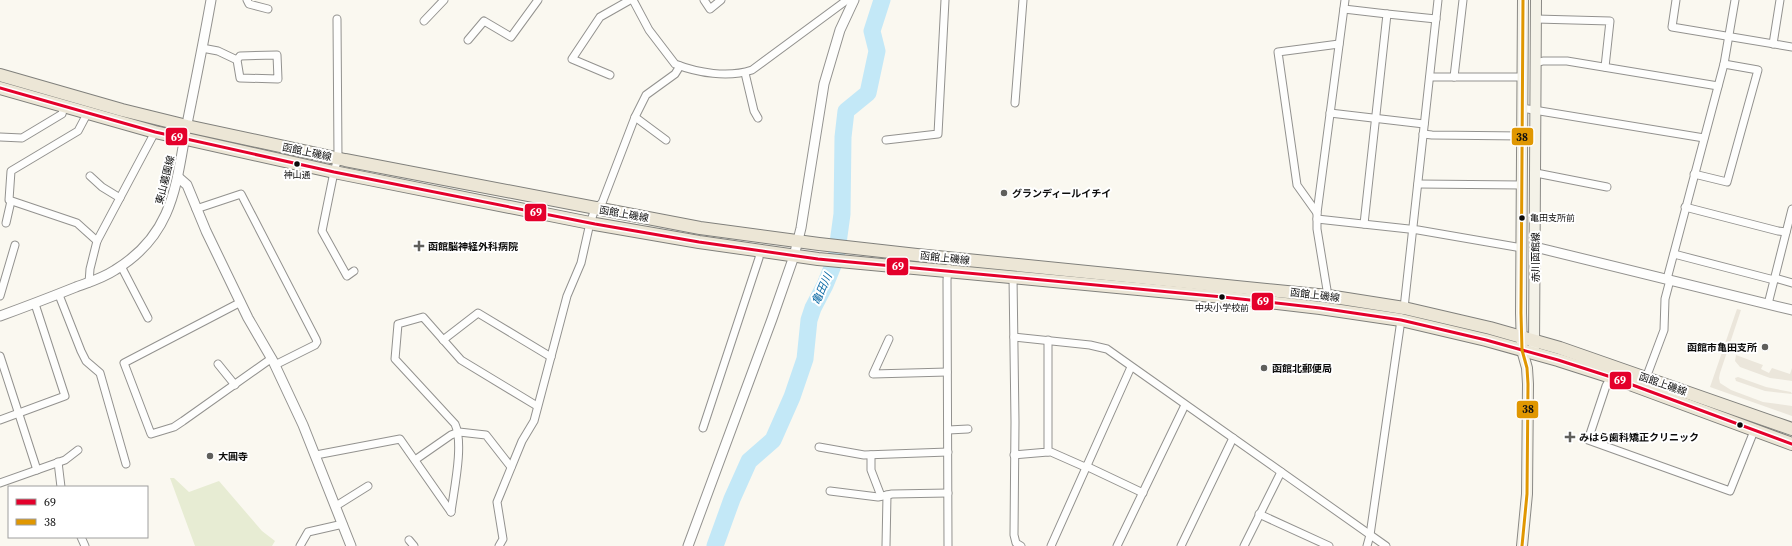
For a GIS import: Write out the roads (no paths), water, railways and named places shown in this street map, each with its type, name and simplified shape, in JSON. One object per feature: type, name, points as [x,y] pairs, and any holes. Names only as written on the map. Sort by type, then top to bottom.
[{"type":"main road","name":"赤川函館線","points":[[1522,546],[1527,488],[1527,368],[1522,350],[1523,0]]},
{"type":"main road","name":"赤川函館線","points":[[1527,368],[1535,354],[1536,0]]},
{"type":"main road","name":"函館上磯線","points":[[0,75],[122,110],[186,132],[334,172],[590,223],[699,242],[818,259],[1320,308],[1401,320],[1558,360],[1611,377],[1792,444]]},
{"type":"main road","name":"函館上磯線","points":[[0,88],[87,114],[155,132],[186,132],[338,158],[595,209],[700,228],[819,244],[1328,296],[1404,308],[1534,340],[1792,429]]},
{"type":"street","name":"東山墓園線","points":[[0,316],[89,283],[121,266],[144,248],[157,230],[169,209],[179,178],[186,132],[211,0]]},
{"type":"street","points":[[247,0],[249,4],[268,9]]},
{"type":"street","points":[[424,21],[444,0]]},
{"type":"street","points":[[468,40],[484,21],[511,37],[538,0]]},
{"type":"street","points":[[610,75],[572,59],[600,17],[632,0],[657,40],[675,64],[719,74],[745,73],[752,70],[772,57],[847,0]]},
{"type":"street","points":[[704,0],[710,9],[721,0]]},
{"type":"street","points":[[688,546],[794,256],[798,241],[824,84],[840,30],[854,0]]},
{"type":"street","points":[[886,140],[938,134],[946,0]]},
{"type":"street","points":[[1015,103],[1023,0]]},
{"type":"street","points":[[1328,296],[1317,216],[1345,0]]},
{"type":"street","points":[[1404,308],[1438,0]]},
{"type":"street","points":[[1454,77],[1463,0]]},
{"type":"street","points":[[1676,0],[1672,27],[1792,47]]},
{"type":"street","points":[[1646,378],[1664,330],[1665,299],[1668,280],[1685,207],[1724,64],[1735,0]]},
{"type":"street","points":[[1773,44],[1780,0]]},
{"type":"street","points":[[1344,9],[1436,19]]},
{"type":"street","points":[[1364,224],[1377,119],[1387,14]]},
{"type":"street","points":[[337,19],[338,158],[322,231],[346,276],[354,272]]},
{"type":"street","points":[[1536,19],[1610,21],[1605,67]]},
{"type":"street","points":[[1340,44],[1278,52],[1297,185],[1317,216],[1364,224],[1412,229],[1522,248]]},
{"type":"street","points":[[202,48],[218,51],[237,60]]},
{"type":"street","points":[[277,55],[278,79],[240,78],[237,60],[240,56],[277,55]]},
{"type":"street","points":[[1536,63],[1544,61],[1567,61],[1718,86]]},
{"type":"street","points":[[1694,174],[1727,182],[1758,70],[1724,64]]},
{"type":"street","points":[[499,546],[503,539],[497,502],[522,441],[534,422],[567,296],[581,262],[590,223],[595,209],[602,202],[635,117],[646,96],[675,74],[680,66]]},
{"type":"street","points":[[745,73],[754,111],[758,118]]},
{"type":"street","points":[[1430,77],[1522,77]]},
{"type":"street","points":[[0,137],[22,138],[62,114],[64,107]]},
{"type":"street","points":[[1522,108],[1704,138]]},
{"type":"street","points":[[1330,113],[1424,124]]},
{"type":"street","points":[[6,223],[11,201],[9,200],[11,171],[78,131],[87,114]]},
{"type":"street","points":[[635,117],[666,140]]},
{"type":"street","points":[[89,283],[90,269],[97,241],[155,132]]},
{"type":"street","points":[[1423,134],[1432,136],[1522,136]]},
{"type":"street","points":[[1536,173],[1607,187]]},
{"type":"street","points":[[90,176],[102,187],[120,198]]},
{"type":"street","points":[[179,178],[187,185],[196,209],[241,302],[274,362],[316,455],[351,546]]},
{"type":"street","points":[[1418,184],[1522,185]]},
{"type":"street","points":[[196,209],[241,194],[317,342],[315,345],[274,362],[235,385],[174,427],[151,434],[124,363],[241,302]]},
{"type":"street","points":[[11,201],[77,223],[97,241]]},
{"type":"street","points":[[1685,207],[1778,231],[1788,235]]},
{"type":"street","points":[[1768,304],[1788,235],[1792,209]]},
{"type":"street","points":[[0,296],[15,245]]},
{"type":"street","points":[[1535,247],[1792,310]]},
{"type":"street","points":[[703,428],[738,326],[759,258],[760,250]]},
{"type":"street","points":[[1674,254],[1792,283]]},
{"type":"street","points":[[948,546],[947,372],[949,258]]},
{"type":"street","points":[[121,266],[148,318]]},
{"type":"street","points":[[1013,278],[1014,535],[1016,543],[1020,546]]},
{"type":"street","points":[[59,295],[86,361],[100,373],[126,464]]},
{"type":"street","points":[[0,420],[64,396],[35,304]]},
{"type":"street","points":[[443,340],[478,313],[551,357]]},
{"type":"street","points":[[316,455],[400,439],[451,512],[459,445],[459,432],[455,424],[395,359],[398,324],[423,317],[461,360],[537,406]]},
{"type":"street","points":[[1367,546],[1370,535],[1401,320]]},
{"type":"street","points":[[1014,337],[1090,345],[1107,349],[1386,546]]},
{"type":"street","points":[[889,339],[873,374],[947,372]]},
{"type":"street","points":[[1048,340],[1048,452]]},
{"type":"street","points":[[0,356],[37,470]]},
{"type":"street","points":[[218,364],[235,385]]},
{"type":"street","points":[[1051,546],[1131,366]]},
{"type":"street","points":[[1611,377],[1606,386],[1588,440],[1730,491],[1754,431]]},
{"type":"street","points":[[1117,546],[1185,405]]},
{"type":"street","points":[[948,430],[968,429]]},
{"type":"street","points":[[415,460],[451,434],[459,432],[486,435],[511,467]]},
{"type":"street","points":[[1181,546],[1233,438]]},
{"type":"street","points":[[819,446],[870,455],[948,452]]},
{"type":"street","points":[[0,483],[66,460],[78,450]]},
{"type":"street","points":[[1014,455],[1051,452],[1143,493]]},
{"type":"street","points":[[870,455],[871,470],[884,495],[886,546]]},
{"type":"street","points":[[58,462],[61,486]]},
{"type":"street","points":[[1244,546],[1281,472]]},
{"type":"street","points":[[336,506],[368,486]]},
{"type":"street","points":[[830,491],[878,497],[884,495],[948,493]]},
{"type":"street","points":[[1260,514],[1329,546]]},
{"type":"street","points":[[300,546],[308,532],[343,524]]},
{"type":"waterway","name":"亀田川","points":[[715,546],[732,499],[749,461],[773,440],[792,397],[805,359],[809,320],[836,258],[842,214],[843,137],[846,111],[868,93],[877,51],[872,31],[882,0]]},
{"type":"place","name":"神山通","points":[[297,164]]},
{"type":"place","name":"グランディールイチイ","points":[[1004,193]]},
{"type":"place","name":"亀田支所前","points":[[1522,218]]},
{"type":"place","name":"函館脳神経外科病院","points":[[419,246]]},
{"type":"place","name":"中央小学校前","points":[[1222,297]]},
{"type":"place","name":"函館市亀田支所","points":[[1765,347]]},
{"type":"place","name":"函館北郵便局","points":[[1264,368]]},
{"type":"place","name":"みはら歯科矯正クリニック","points":[[1570,437]]},
{"type":"place","name":"大圓寺","points":[[210,456]]}]
